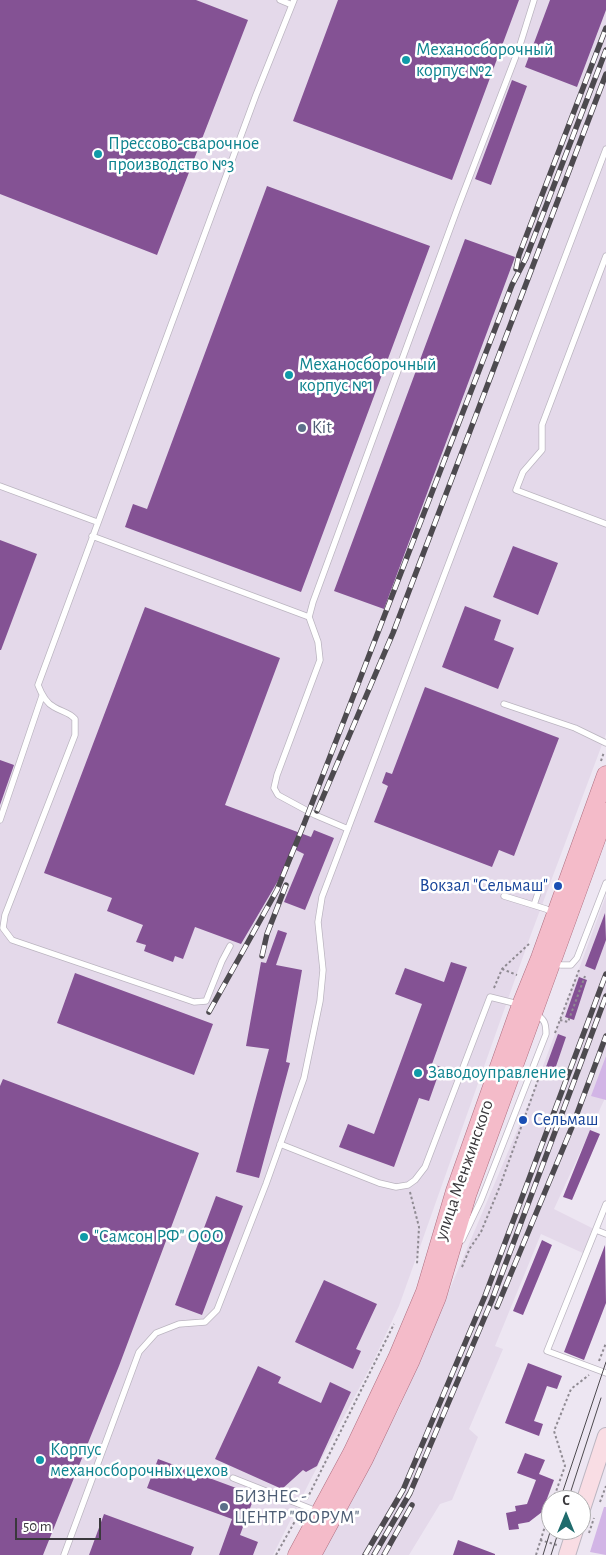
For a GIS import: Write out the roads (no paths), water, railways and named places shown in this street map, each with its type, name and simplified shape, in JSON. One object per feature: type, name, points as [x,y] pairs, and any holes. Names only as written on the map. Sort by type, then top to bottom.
[{"type":"main road","name":"улица Менжинского","points":[[297,1555],[352,1453],[398,1356],[425,1292],[455,1191],[527,1009],[552,962],[561,916],[606,775]]},
{"type":"main road","name":"улица Менжинского","points":[[312,1555],[364,1459],[406,1370],[442,1282],[467,1195],[527,1009],[540,958],[561,916],[606,812]]},
{"type":"main road","points":[[591,1504],[606,1436]]},
{"type":"main road","points":[[567,1555],[578,1540]]},
{"type":"lane","points":[[230,946],[206,1001],[194,1002],[12,940],[4,928],[5,915],[75,736],[75,719],[71,714],[53,707],[42,696],[38,685],[256,95],[293,2],[280,0]]},
{"type":"lane","points":[[348,829],[315,815],[278,795],[274,788],[277,775],[320,660],[318,642],[309,617],[454,217],[519,48],[534,0]]},
{"type":"lane","points":[[64,1555],[138,1352],[156,1333],[179,1324],[206,1322],[217,1310],[304,1078],[320,1000],[323,970],[318,922],[322,897],[606,149]]},
{"type":"lane","points":[[606,256],[542,425],[542,450],[523,472],[516,490],[606,524]]},
{"type":"lane","points":[[0,486],[97,522]]},
{"type":"lane","points":[[92,536],[309,617]]},
{"type":"lane","points":[[0,820],[42,696]]},
{"type":"lane","points":[[504,704],[575,728],[606,743]]},
{"type":"lane","points":[[552,962],[561,965],[571,965],[577,958],[606,883]]},
{"type":"lane","points":[[534,905],[540,887]]},
{"type":"lane","points":[[504,896],[561,916]]},
{"type":"lane","points":[[280,1144],[378,1183],[396,1187],[408,1185],[415,1180],[425,1167],[490,997],[504,999],[527,1009]]},
{"type":"lane","points":[[606,1204],[548,1352],[606,1373]]},
{"type":"lane","points":[[596,1230],[606,1234]]},
{"type":"lane","points":[[233,1478],[320,1513]]},
{"type":"tram line","points":[[563,1490],[606,1362]]},
{"type":"tram line","points":[[571,1490],[601,1398]]},
{"type":"tram line","points":[[543,1555],[548,1540]]},
{"type":"tram line","points":[[551,1555],[556,1540]]},
{"type":"railway","points":[[516,269],[519,255],[606,28]]},
{"type":"railway","points":[[209,1012],[277,890],[512,285],[526,258],[606,50]]},
{"type":"railway","points":[[317,811],[393,633],[606,74]]},
{"type":"railway","points":[[262,956],[267,934],[286,885]]},
{"type":"railway","points":[[365,1555],[403,1490],[485,1296],[606,974]]},
{"type":"railway","points":[[374,1555],[410,1493],[492,1300],[606,996]]},
{"type":"railway","points":[[497,1307],[572,1127],[606,1036]]},
{"type":"railway","points":[[384,1555],[412,1505]]},
{"type":"place","name":"Механосборочный корпус №2","points":[[406,60]]},
{"type":"place","name":"Прессово-сварочное производство №3","points":[[98,154]]},
{"type":"place","name":"Механосборочный корпус №1","points":[[289,375]]},
{"type":"place","name":"Kit","points":[[302,428]]},
{"type":"place","name":"Вокзал \"Сельмаш\"","points":[[558,886]]},
{"type":"place","name":"Заводоуправление","points":[[418,1073]]},
{"type":"place","name":"Сельмаш","points":[[523,1120]]},
{"type":"place","name":"\"Самсон РФ\" ООО","points":[[84,1237]]},
{"type":"place","name":"Корпус механосборочных цехов","points":[[40,1460]]},
{"type":"place","name":"БИЗНЕС - ЦЕНТР \"ФОРУМ\"","points":[[224,1507]]}]
